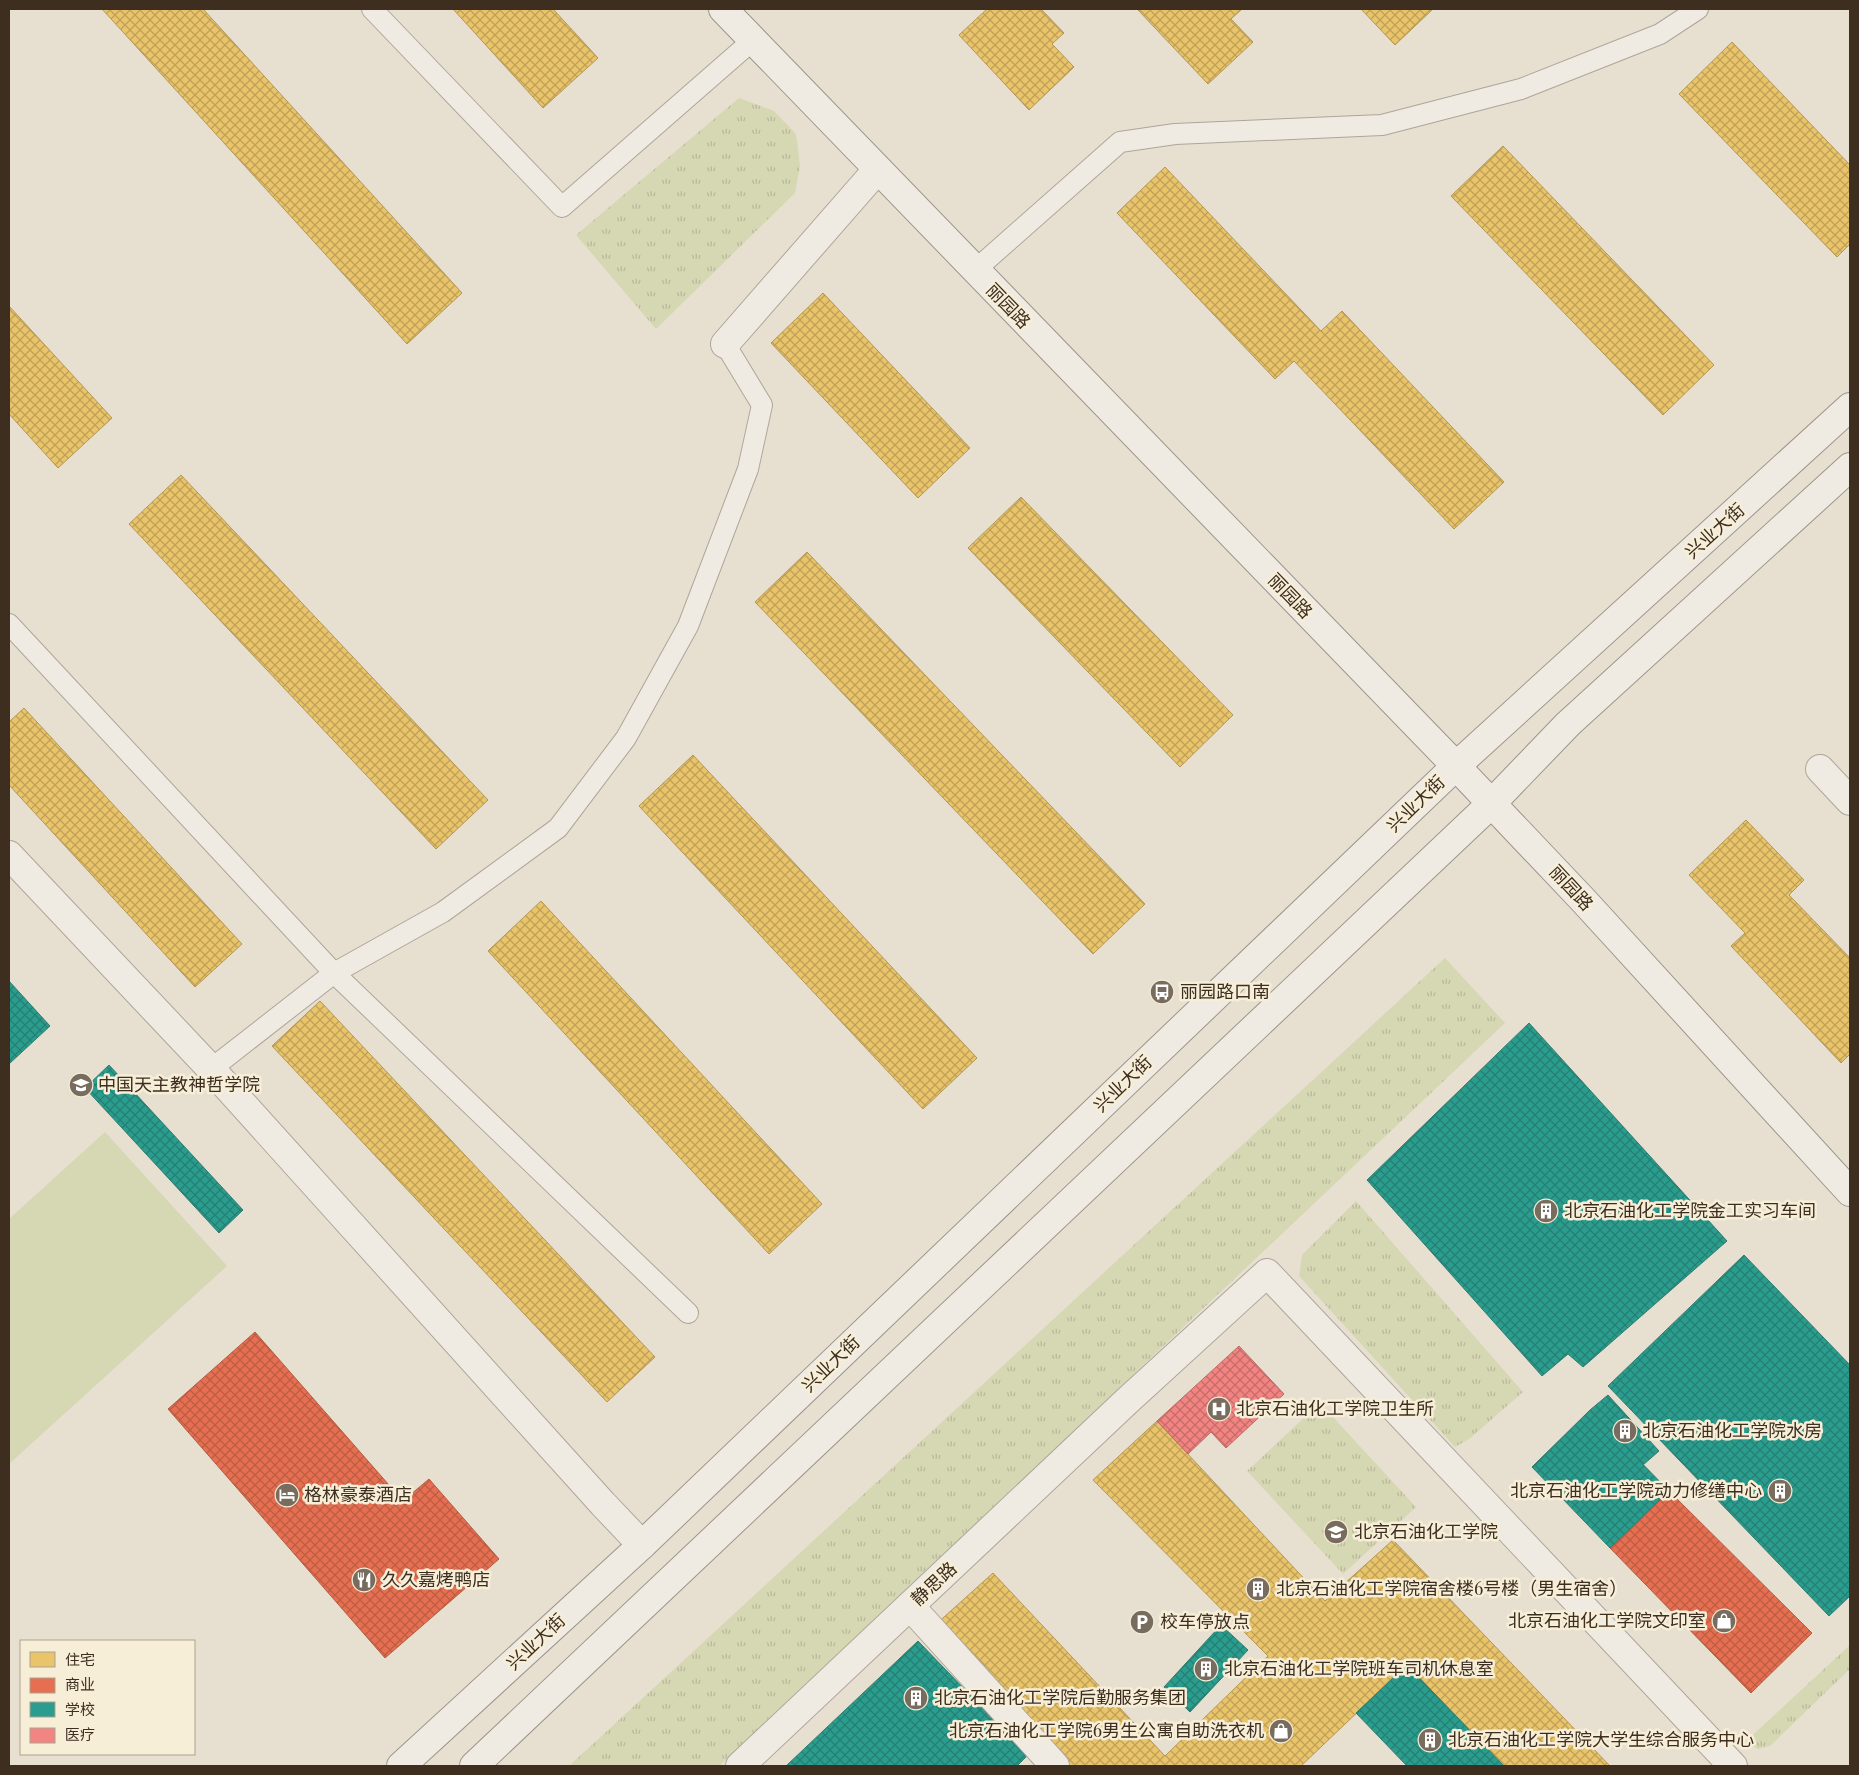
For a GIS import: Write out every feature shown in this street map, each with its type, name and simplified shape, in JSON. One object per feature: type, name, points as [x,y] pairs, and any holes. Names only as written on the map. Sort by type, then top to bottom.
[{"type":"street","name":"丽园路","points":[[722,9],[1456,766],[1590,908],[1850,1192]]},
{"type":"street","points":[[725,344],[877,170]]},
{"type":"street","name":"兴业大街","points":[[401,1766],[642,1545],[1456,766],[1850,407]]},
{"type":"street","points":[[474,1766],[1491,804],[1568,724],[1850,467]]},
{"type":"street","points":[[1820,768],[1850,801]]},
{"type":"street","points":[[9,855],[211,1069],[642,1545]]},
{"type":"street","name":"静思路","points":[[740,1766],[1127,1401],[1267,1273],[1734,1766]]},
{"type":"street","points":[[910,1606],[1055,1766]]},
{"type":"lane","points":[[372,9],[562,207],[752,41]]},
{"type":"lane","points":[[974,270],[1120,142],[1175,134],[1382,124],[1521,89],[1660,34],[1698,9]]},
{"type":"lane","points":[[211,1069],[334,972],[443,912],[558,828],[626,738],[688,626],[748,469],[762,405],[725,344]]},
{"type":"lane","points":[[9,624],[334,972],[688,1314]]},
{"type":"green space","points":[[739,98],[774,111],[796,134],[800,166],[795,193],[656,329],[576,235]]},
{"type":"green space","points":[[1445,958],[1505,1023],[719,1766],[569,1766]]},
{"type":"green space","points":[[105,1132],[227,1266],[9,1464],[9,1219]]},
{"type":"green space","points":[[1356,1201],[1523,1392],[1469,1439],[1455,1447],[1299,1276],[1302,1255]]},
{"type":"green space","points":[[1320,1403],[1416,1507],[1343,1574],[1247,1471]]},
{"type":"green space","points":[[1850,1645],[1850,1669],[1770,1746],[1758,1749],[1745,1742]]},
{"type":"building: 住宅","points":[[102,9],[203,9],[462,293],[407,344]]},
{"type":"building: 住宅","points":[[453,9],[553,9],[598,58],[543,108]]},
{"type":"building: 住宅","points":[[987,9],[1041,9],[1064,33],[1052,44],[1074,67],[1029,110],[959,35]]},
{"type":"building: 住宅","points":[[1139,9],[1242,9],[1231,19],[1253,42],[1208,84]]},
{"type":"building: 住宅","points":[[1361,9],[1433,9],[1395,45]]},
{"type":"building: 住宅","points":[[1732,42],[1850,165],[1850,244],[1837,257],[1679,94]]},
{"type":"building: 住宅","points":[[1503,146],[1714,365],[1663,415],[1451,196]]},
{"type":"building: 住宅","points":[[1165,167],[1321,331],[1342,311],[1504,482],[1454,529],[1294,361],[1275,379],[1117,213]]},
{"type":"building: 住宅","points":[[823,293],[970,448],[918,498],[771,343]]},
{"type":"building: 住宅","points":[[9,306],[112,418],[58,468],[9,414]]},
{"type":"building: 住宅","points":[[181,475],[488,800],[436,849],[129,524]]},
{"type":"building: 住宅","points":[[1021,497],[1233,715],[1180,767],[968,548]]},
{"type":"building: 住宅","points":[[807,552],[1145,904],[1093,954],[755,602]]},
{"type":"building: 住宅","points":[[24,708],[242,944],[195,987],[9,785],[9,722]]},
{"type":"building: 住宅","points":[[693,755],[977,1058],[923,1109],[639,806]]},
{"type":"building: 住宅","points":[[1746,820],[1804,880],[1789,895],[1850,958],[1850,1054],[1841,1063],[1731,946],[1745,933],[1689,875]]},
{"type":"building: 住宅","points":[[541,901],[822,1204],[769,1254],[488,951]]},
{"type":"building: 住宅","points":[[320,1001],[655,1357],[607,1402],[272,1046]]},
{"type":"building: 住宅","name":"北京石油化工学院宿舍楼6号楼（男生宿舍）","points":[[1157,1421],[1325,1601],[1393,1540],[1610,1766],[1504,1766],[1407,1665],[1301,1766],[1067,1766],[934,1626],[993,1573],[1165,1756],[1268,1656],[1093,1480]]},
{"type":"building: 商业","points":[[255,1332],[403,1501],[429,1479],[499,1559],[385,1658],[168,1409]]},
{"type":"building: 商业","points":[[1669,1491],[1812,1633],[1751,1693],[1610,1548]]},
{"type":"building: 学校","points":[[9,981],[50,1026],[9,1064]]},
{"type":"building: 学校","name":"北京石油化工学院金工实习车间","points":[[1529,1023],[1727,1241],[1583,1367],[1568,1354],[1542,1376],[1367,1180]]},
{"type":"building: 学校","points":[[109,1065],[243,1210],[219,1233],[85,1088]]},
{"type":"building: 学校","name":"北京石油化工学院动力修缮中心","points":[[1744,1255],[1850,1365],[1850,1596],[1829,1616],[1608,1386]]},
{"type":"building: 学校","name":"北京石油化工学院水房","points":[[1608,1395],[1659,1451],[1643,1465],[1590,1410]]},
{"type":"building: 学校","points":[[1590,1410],[1669,1491],[1610,1548],[1532,1467]]},
{"type":"building: 学校","name":"北京石油化工学院班车司机休息室","points":[[1221,1625],[1248,1650],[1190,1712],[1164,1687]]},
{"type":"building: 学校","name":"北京石油化工学院后勤服务集团","points":[[918,1641],[1028,1755],[1017,1766],[786,1766]]},
{"type":"building: 学校","name":"北京石油化工学院大学生综合服务中心","points":[[1407,1665],[1504,1766],[1407,1766],[1356,1713]]},
{"type":"building: 医疗","name":"北京石油化工学院卫生所","points":[[1239,1346],[1284,1394],[1226,1448],[1211,1432],[1188,1454],[1157,1421]]},
{"type":"place","name":"丽园路口南","points":[[1162,992]]},
{"type":"place","name":"中国天主教神哲学院","points":[[81,1085]]},
{"type":"place","name":"北京石油化工学院金工实习车间","points":[[1546,1211]]},
{"type":"place","name":"北京石油化工学院卫生所","points":[[1219,1409]]},
{"type":"place","name":"北京石油化工学院水房","points":[[1625,1431]]},
{"type":"place","name":"北京石油化工学院动力修缮中心","points":[[1780,1491]]},
{"type":"place","name":"格林豪泰酒店","points":[[287,1495]]},
{"type":"place","name":"北京石油化工学院","points":[[1336,1532]]},
{"type":"place","name":"久久嘉烤鸭店","points":[[364,1580]]},
{"type":"place","name":"北京石油化工学院宿舍楼6号楼（男生宿舍）","points":[[1258,1589]]},
{"type":"place","name":"北京石油化工学院文印室","points":[[1724,1621]]},
{"type":"place","name":"校车停放点","points":[[1142,1622]]},
{"type":"place","name":"北京石油化工学院班车司机休息室","points":[[1206,1669]]},
{"type":"place","name":"北京石油化工学院后勤服务集团","points":[[916,1698]]},
{"type":"place","name":"北京石油化工学院6男生公寓自助洗衣机","points":[[1281,1731]]},
{"type":"place","name":"北京石油化工学院大学生综合服务中心","points":[[1430,1740]]}]
